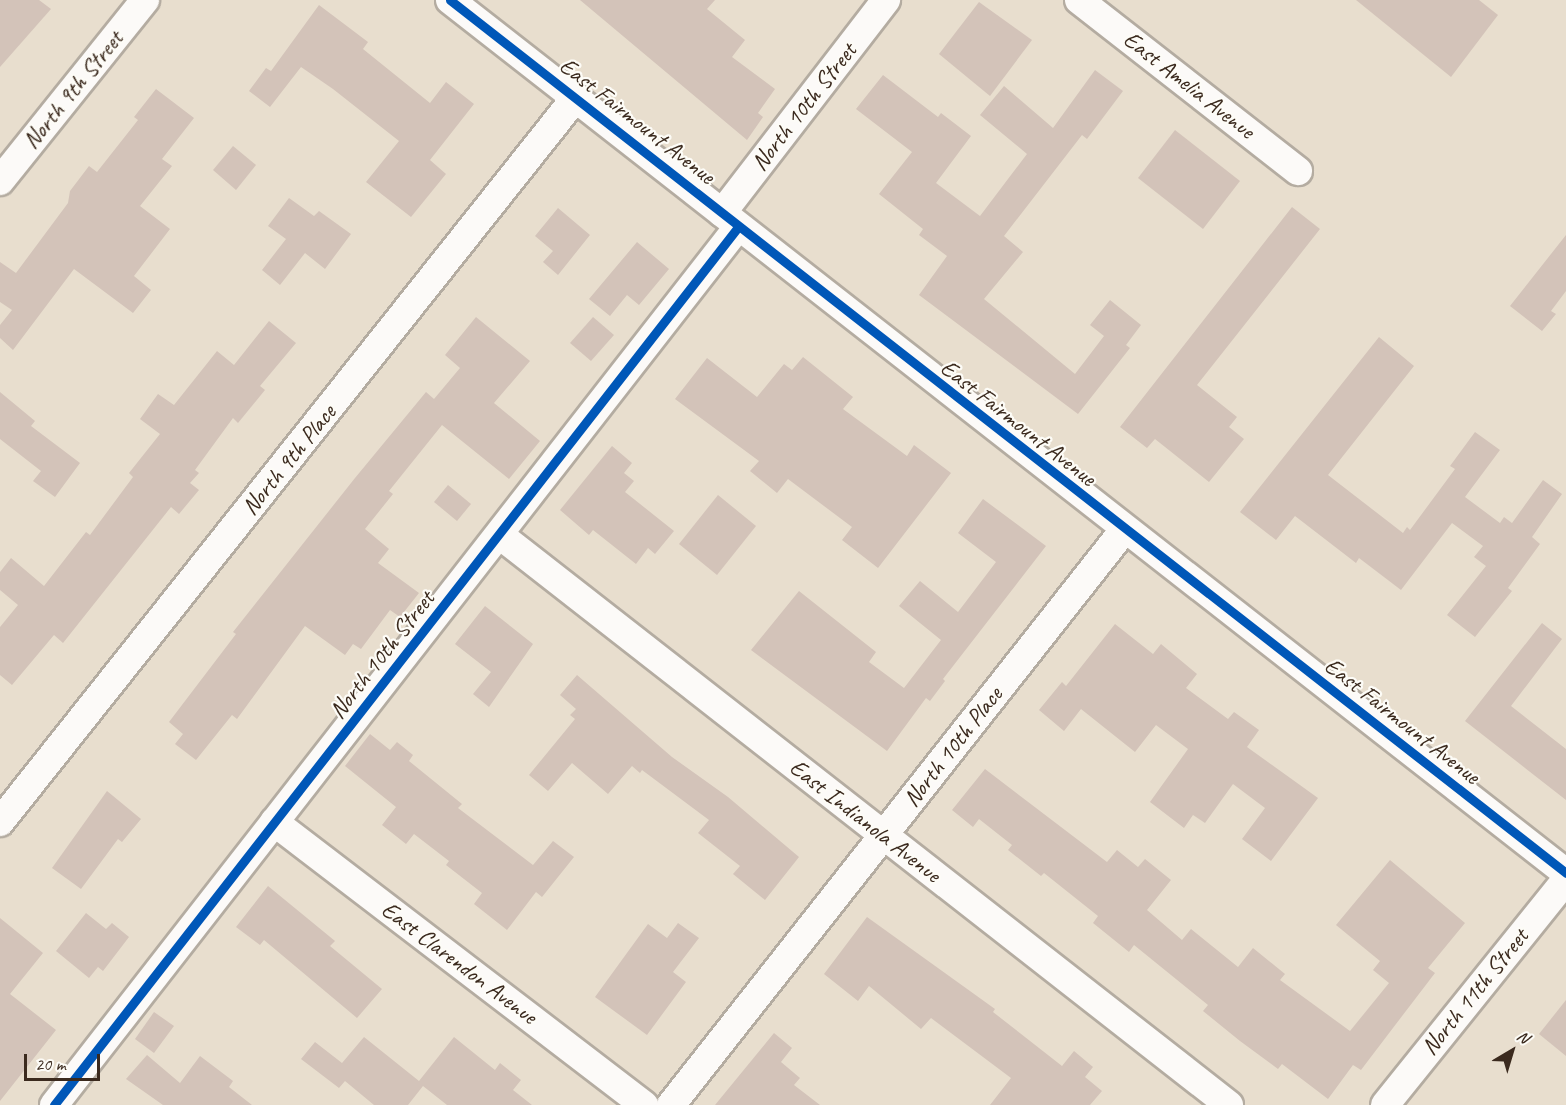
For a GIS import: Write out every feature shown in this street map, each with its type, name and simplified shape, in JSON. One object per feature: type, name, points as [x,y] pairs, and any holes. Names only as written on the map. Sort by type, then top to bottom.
[{"type":"street","name":"North 9th Street","points":[[0,181],[145,0]]},
{"type":"street","name":"East Fairmount Avenue","points":[[450,0],[1124,530],[1566,873]]},
{"type":"street","name":"North 10th Street","points":[[54,1105],[274,822],[501,536],[886,0]]},
{"type":"street","name":"East Amelia Avenue","points":[[1079,0],[1298,171]]},
{"type":"street","name":"North 9th Place","points":[[0,822],[576,97]]},
{"type":"street","name":"North 10th Place","points":[[671,1105],[1124,530]]},
{"type":"street","name":"East Indianola Avenue","points":[[501,536],[1228,1105]]},
{"type":"street","name":"East Clarendon Avenue","points":[[274,822],[644,1105]]},
{"type":"street","name":"North 11th Street","points":[[1385,1105],[1566,880]]},
{"type":"building","points":[[0,0],[39,0],[51,9],[0,67]]},
{"type":"building","points":[[580,0],[715,0],[707,9],[745,40],[732,57],[775,89],[758,113],[763,117],[747,140]]},
{"type":"building","points":[[1356,0],[1479,0],[1498,15],[1451,77]]},
{"type":"building","points":[[979,2],[1032,40],[990,96],[939,54]]},
{"type":"building","points":[[319,5],[368,42],[363,49],[430,103],[446,82],[474,104],[430,160],[446,174],[411,217],[366,182],[399,141],[333,89],[301,67],[270,107],[249,91],[266,68],[271,71]]},
{"type":"building","points":[[1095,70],[1123,91],[1087,139],[1082,135],[1004,236],[1023,252],[984,299],[1075,374],[1104,336],[1090,325],[1110,300],[1141,325],[1126,345],[1130,348],[1078,414],[919,295],[947,256],[919,235],[923,229],[879,194],[912,152],[856,109],[883,75],[938,117],[941,113],[971,136],[936,183],[980,216],[1027,154],[980,115],[1004,86],[1053,128]]},
{"type":"building","points":[[156,89],[194,118],[162,159],[172,166],[140,206],[170,229],[134,276],[151,290],[133,313],[74,269],[13,350],[0,338],[0,325],[12,310],[0,302],[0,262],[16,273],[68,203],[70,191],[89,166],[97,172],[138,120],[134,117]]},
{"type":"building","points":[[1175,130],[1240,181],[1203,229],[1138,178]]},
{"type":"building","points":[[233,146],[256,165],[236,190],[213,170]]},
{"type":"building","points":[[289,198],[314,216],[319,211],[351,234],[325,269],[305,253],[280,285],[262,270],[286,239],[268,226]]},
{"type":"building","points":[[1292,207],[1320,229],[1197,385],[1237,417],[1229,427],[1244,439],[1209,482],[1155,439],[1147,448],[1120,427]]},
{"type":"building","points":[[558,208],[590,235],[558,275],[543,262],[553,251],[535,236]]},
{"type":"building","points":[[1566,235],[1566,291],[1551,311],[1556,314],[1542,331],[1510,306]]},
{"type":"building","points":[[637,242],[669,269],[639,305],[627,295],[610,316],[589,299]]},
{"type":"building","points":[[476,317],[530,361],[494,403],[540,441],[509,479],[442,425],[389,491],[393,494],[365,529],[389,549],[378,563],[419,593],[400,617],[390,610],[361,649],[353,644],[345,655],[305,626],[237,719],[232,715],[196,760],[175,744],[183,734],[169,722],[236,634],[233,632],[355,478],[426,392],[434,399],[460,368],[445,355]]},
{"type":"building","points":[[593,317],[614,335],[591,361],[570,343]]},
{"type":"building","points":[[269,321],[296,343],[260,386],[265,390],[238,423],[233,418],[195,470],[199,473],[190,483],[199,490],[179,514],[171,507],[63,643],[54,635],[12,685],[0,675],[0,627],[18,605],[0,590],[0,572],[11,558],[44,586],[86,532],[90,535],[133,477],[129,473],[160,434],[140,419],[158,394],[174,405],[217,351],[234,365]]},
{"type":"building","points":[[1379,337],[1414,366],[1328,475],[1403,533],[1407,527],[1410,530],[1455,469],[1450,466],[1475,432],[1500,450],[1465,497],[1500,523],[1504,517],[1512,523],[1543,480],[1562,494],[1532,537],[1540,544],[1508,588],[1512,591],[1475,637],[1447,615],[1486,566],[1474,557],[1483,546],[1452,523],[1401,590],[1359,558],[1356,563],[1295,516],[1276,540],[1240,512]]},
{"type":"building","points":[[803,357],[853,397],[843,409],[907,456],[914,445],[951,473],[878,568],[842,540],[852,527],[788,479],[777,493],[750,471],[759,461],[675,399],[707,358],[757,397],[784,364],[792,370]]},
{"type":"building","points":[[0,392],[35,421],[31,426],[80,463],[55,497],[33,481],[41,471],[0,439]]},
{"type":"building","points":[[612,446],[632,463],[624,473],[634,481],[625,492],[674,531],[655,554],[648,548],[636,564],[593,530],[589,535],[560,510]]},
{"type":"building","points":[[448,485],[471,504],[457,521],[434,502]]},
{"type":"building","points":[[718,495],[756,526],[717,575],[679,544]]},
{"type":"building","points":[[983,499],[1046,546],[943,679],[945,681],[930,701],[926,698],[887,751],[751,650],[799,591],[876,652],[869,662],[904,688],[941,640],[899,606],[920,581],[958,612],[996,562],[958,533]]},
{"type":"building","points":[[485,606],[533,644],[489,707],[473,694],[491,672],[455,644]]},
{"type":"building","points":[[1542,623],[1562,639],[1511,706],[1566,749],[1566,800],[1465,721]]},
{"type":"building","points":[[1115,624],[1153,654],[1161,644],[1197,674],[1186,688],[1228,719],[1234,712],[1259,730],[1247,747],[1318,798],[1271,861],[1242,839],[1265,808],[1233,784],[1205,823],[1193,815],[1184,828],[1150,802],[1188,749],[1156,725],[1135,752],[1081,709],[1064,731],[1039,710],[1062,682],[1066,686]]},
{"type":"building","points":[[577,675],[672,757],[728,797],[799,857],[765,900],[733,874],[740,866],[698,833],[709,820],[642,770],[640,773],[632,766],[608,794],[572,763],[548,791],[529,775],[575,719],[570,715],[576,709],[560,695]]},
{"type":"building","points":[[370,734],[390,750],[397,742],[413,755],[409,761],[462,804],[458,808],[533,865],[553,841],[574,857],[542,897],[536,892],[507,930],[474,904],[482,893],[446,865],[449,861],[414,834],[406,844],[382,825],[396,807],[345,766]]},
{"type":"building","points":[[985,769],[1107,862],[1117,850],[1138,867],[1145,859],[1171,880],[1147,910],[1182,940],[1191,929],[1238,967],[1253,948],[1285,974],[1280,980],[1350,1031],[1389,983],[1373,970],[1380,961],[1336,925],[1390,860],[1465,923],[1428,968],[1435,973],[1361,1070],[1353,1065],[1328,1099],[1282,1064],[1278,1069],[1240,1041],[1203,1011],[1208,1005],[1134,945],[1129,952],[1093,923],[1098,916],[1044,873],[1041,876],[1008,850],[1012,845],[979,819],[973,827],[952,810]]},
{"type":"building","points":[[107,791],[141,819],[122,842],[118,839],[81,889],[52,868]]},
{"type":"building","points":[[268,886],[335,941],[330,946],[382,989],[357,1018],[264,940],[260,945],[236,927]]},
{"type":"building","points":[[86,913],[106,929],[112,923],[129,937],[103,971],[98,967],[89,978],[56,951]]},
{"type":"building","points":[[867,917],[995,1009],[993,1012],[1062,1066],[1074,1051],[1093,1067],[1085,1077],[1102,1091],[1090,1105],[990,1105],[1011,1078],[931,1018],[921,1029],[869,986],[858,1001],[824,974]]},
{"type":"building","points":[[0,918],[43,953],[10,994],[56,1030],[0,1101]]},
{"type":"building","points":[[678,923],[699,938],[673,972],[686,982],[647,1035],[595,997],[648,924],[667,938]]},
{"type":"building","points":[[1566,1000],[1566,1056],[1539,1034]]},
{"type":"building","points":[[154,1012],[174,1026],[154,1053],[135,1039]]},
{"type":"building","points":[[774,1033],[792,1048],[781,1062],[800,1078],[794,1085],[820,1105],[715,1105]]},
{"type":"building","points":[[364,1037],[419,1081],[454,1037],[495,1070],[500,1063],[521,1080],[513,1090],[532,1105],[447,1105],[423,1086],[408,1105],[374,1105],[345,1081],[339,1088],[301,1059],[315,1042],[342,1063]]},
{"type":"building","points":[[147,1055],[180,1083],[200,1056],[233,1081],[229,1087],[252,1105],[163,1105],[126,1079]]},
{"type":"cycle path","points":[[450,0],[1566,873]]},
{"type":"cycle path","points":[[54,1105],[738,227]]}]
